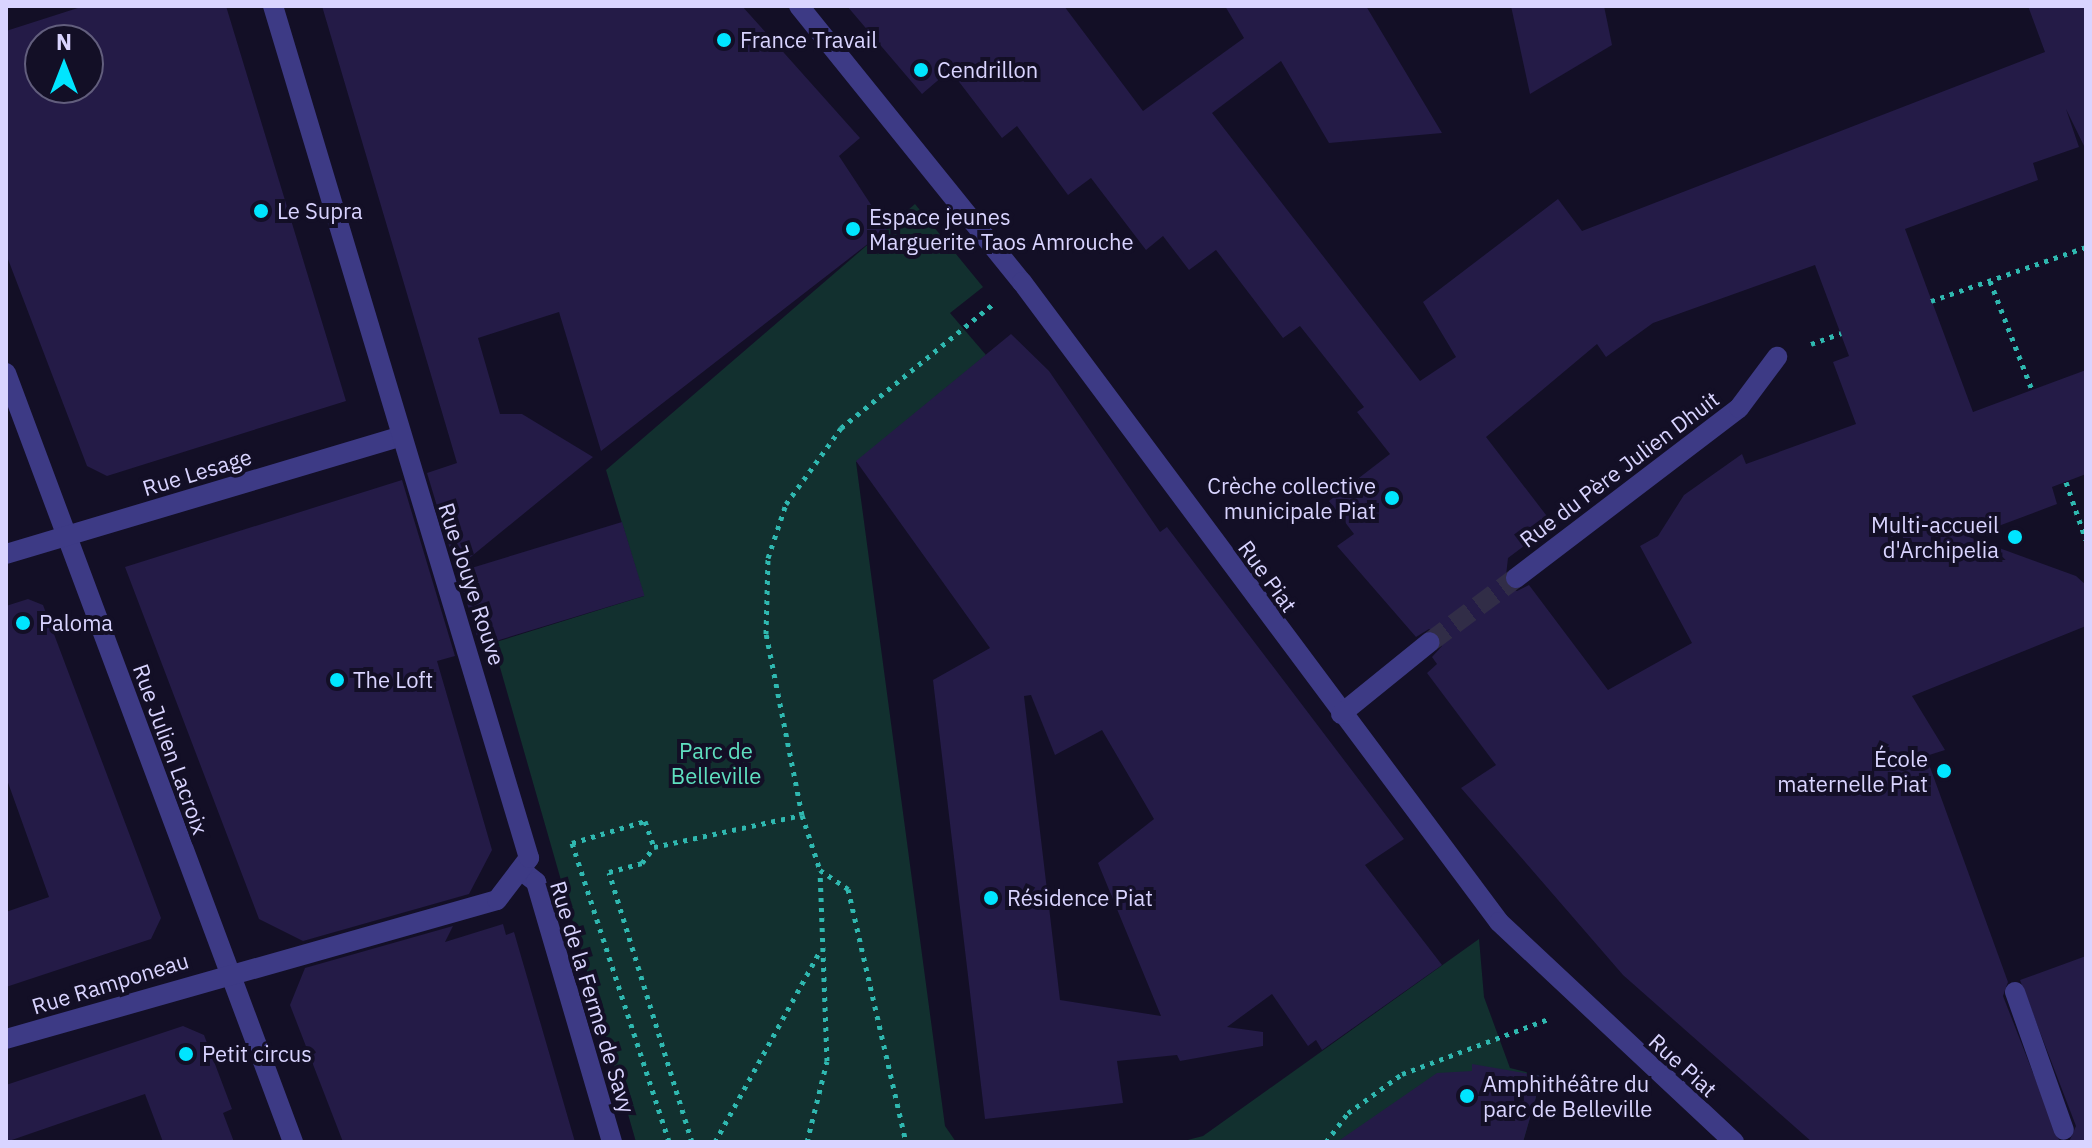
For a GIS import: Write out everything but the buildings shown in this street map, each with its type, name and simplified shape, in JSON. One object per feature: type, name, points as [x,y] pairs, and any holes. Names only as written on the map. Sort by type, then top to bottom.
[{"type":"street","name":"Rue Jouye Rouve","points":[[273,6],[401,436],[529,841],[522,871]]},
{"type":"street","name":"Rue Piat","points":[[799,6],[1012,269],[1499,922],[1734,1142]]},
{"type":"street","name":"Rue du Père Julien Dhuit","points":[[1516,578],[1739,408],[1777,357]]},
{"type":"street","name":"Rue Julien Lacroix","points":[[6,373],[293,1142]]},
{"type":"street","name":"Rue Lesage","points":[[6,554],[401,436]]},
{"type":"street","points":[[1341,714],[1430,642]]},
{"type":"street","points":[[229,973],[497,900],[522,871]]},
{"type":"street","name":"Rue de la Ferme de Savy","points":[[522,871],[536,882],[612,1142]]},
{"type":"street","name":"Rue Ramponeau","points":[[6,1039],[229,973]]},
{"type":"street","points":[[2015,992],[2064,1130]]},
{"type":"path","points":[[1931,301],[2086,247]]},
{"type":"path","points":[[1990,281],[2032,390]]},
{"type":"path","points":[[807,1142],[827,1061],[819,952],[820,870],[802,815],[766,634],[768,558],[786,504],[841,428],[1003,296]]},
{"type":"path","points":[[1824,339],[1841,333]]},
{"type":"path","points":[[2066,482],[2086,540]]},
{"type":"path","points":[[692,1142],[609,872],[642,863],[654,847],[802,815]]},
{"type":"path","points":[[587,838],[645,821],[654,847]]},
{"type":"path","points":[[572,843],[669,1142]]},
{"type":"path","points":[[820,870],[848,889],[906,1142]]},
{"type":"path","points":[[715,1142],[819,952]]},
{"type":"path","points":[[1326,1142],[1348,1113],[1402,1074],[1561,1015]]},
{"type":"green space","name":"Parc de Belleville","points":[[915,204],[983,287],[950,313],[986,355],[856,462],[945,1126],[956,1142],[636,1142],[493,643],[644,596],[606,470]]},
{"type":"green space","points":[[1479,939],[1484,997],[1510,1068],[1542,1076],[1523,1142],[1180,1142],[1203,1136]]},
{"type":"tunnel","points":[[1430,642],[1516,578]]},
{"type":"place","name":"France Travail","points":[[724,40]]},
{"type":"place","name":"Cendrillon","points":[[921,70]]},
{"type":"place","name":"Le Supra","points":[[261,211]]},
{"type":"place","name":"Espace jeunes Marguerite Taos Amrouche","points":[[853,229]]},
{"type":"place","name":"Crèche collective municipale Piat","points":[[1392,498]]},
{"type":"place","name":"Multi-accueil d'Archipelia","points":[[2015,537]]},
{"type":"place","name":"Paloma","points":[[23,623]]},
{"type":"place","name":"The Loft","points":[[337,680]]},
{"type":"place","name":"École maternelle Piat","points":[[1944,771]]},
{"type":"place","name":"Résidence Piat","points":[[991,898]]},
{"type":"place","name":"Petit circus","points":[[186,1054]]},
{"type":"place","name":"Amphithéâtre du parc de Belleville","points":[[1467,1096]]}]
